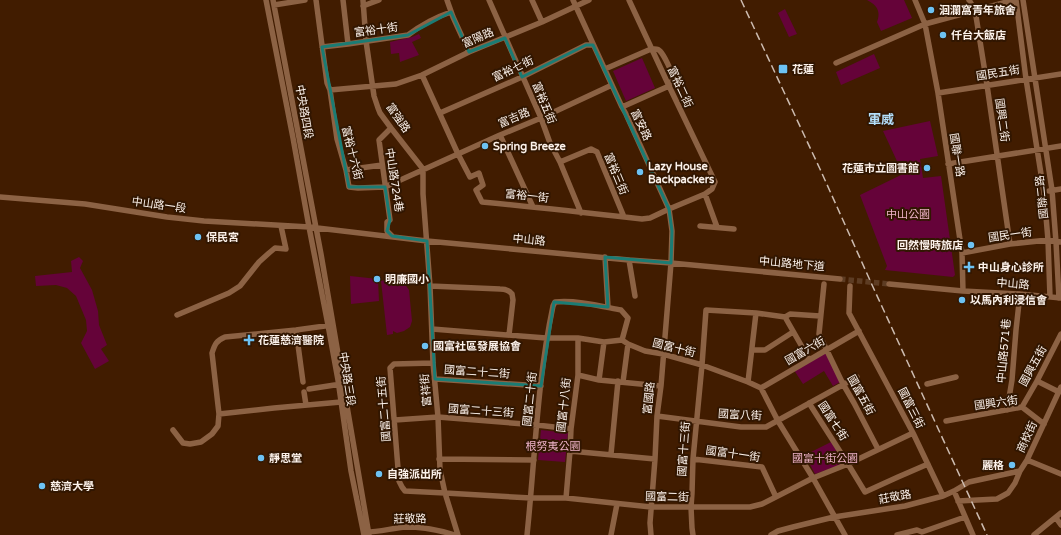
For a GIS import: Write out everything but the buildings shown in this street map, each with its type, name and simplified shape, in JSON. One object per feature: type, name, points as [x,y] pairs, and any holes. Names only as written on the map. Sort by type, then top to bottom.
[{"type":"street","name":"中央路四段","points":[[266,0],[309,227]]},
{"type":"street","points":[[274,2],[305,0]]},
{"type":"street","name":"富裕十六街","points":[[316,0],[327,83],[330,90],[337,139],[346,170],[348,187],[385,187],[423,169]]},
{"type":"street","points":[[343,0],[348,44]]},
{"type":"street","points":[[363,3],[379,0]]},
{"type":"street","points":[[447,0],[469,52]]},
{"type":"street","name":"富裕五街","points":[[489,0],[581,213]]},
{"type":"street","points":[[532,0],[542,22]]},
{"type":"street","name":"富安路","points":[[573,0],[668,209],[672,232],[671,262]]},
{"type":"street","name":"富陽路","points":[[373,87],[396,84],[422,75],[469,52],[542,22],[589,0]]},
{"type":"street","points":[[629,0],[651,49]]},
{"type":"street","name":"國聯一路","points":[[914,0],[925,24],[938,93],[962,253],[963,291]]},
{"type":"street","name":"國興二街","points":[[969,0],[975,10],[1010,244]]},
{"type":"street","points":[[836,63],[925,24],[1015,0]]},
{"type":"street","name":"國聯二路","points":[[1015,0],[1044,193],[1048,240],[1050,297]]},
{"type":"street","name":"國聯二路","points":[[1024,0],[1034,78],[1059,242],[1060,298]]},
{"type":"street","name":"中央路四段","points":[[274,2],[316,228]]},
{"type":"street","name":"富強路","points":[[363,3],[366,41],[373,87],[378,108],[391,128],[423,169]]},
{"type":"street","name":"富裕十街","points":[[322,47],[408,35],[439,16],[451,12]]},
{"type":"street","name":"富裕七街","points":[[440,113],[522,77],[586,45],[593,45]]},
{"type":"street","points":[[605,69],[651,49],[657,48],[661,51],[673,76],[673,80],[668,86],[622,107]]},
{"type":"street","name":"國民五街","points":[[938,93],[1061,74]]},
{"type":"street","name":"富裕一街","points":[[422,75],[470,177],[480,173],[483,185],[476,190],[482,202],[533,206],[581,213],[646,219],[705,194],[712,189],[715,182]]},
{"type":"street","name":"富吉路","points":[[423,169],[541,118],[612,85]]},
{"type":"street","name":"富裕二街","points":[[668,86],[715,182]]},
{"type":"street","points":[[330,90],[373,87]]},
{"type":"street","name":"中山路724巷","points":[[391,128],[379,140],[390,220],[387,222],[387,231],[392,236]]},
{"type":"street","points":[[500,135],[533,206]]},
{"type":"street","points":[[948,164],[1061,146]]},
{"type":"street","name":"富裕三街","points":[[560,162],[591,149],[597,152],[624,217]]},
{"type":"street","points":[[346,170],[382,165]]},
{"type":"street","points":[[423,169],[426,241]]},
{"type":"street","points":[[1044,193],[1061,189]]},
{"type":"street","points":[[705,194],[717,227]]},
{"type":"street","name":"中山路一段","points":[[0,198],[91,205],[167,217],[204,221],[316,228]]},
{"type":"street","points":[[177,315],[229,293],[240,286],[268,253],[275,248],[286,249],[281,226]]},
{"type":"street","points":[[700,226],[734,228]]},
{"type":"street","name":"中央路三段","points":[[309,227],[341,384],[366,534]]},
{"type":"street","name":"中央路三段","points":[[316,228],[330,325]]},
{"type":"street","name":"中山路","points":[[316,228],[426,241],[628,260],[671,262],[742,270]]},
{"type":"street","name":"國民一街","points":[[962,253],[1010,244],[1048,240],[1059,242]]},
{"type":"street","name":"富祥街","points":[[426,241],[430,286],[440,470],[456,535]]},
{"type":"street","points":[[432,330],[546,338],[578,338],[604,342],[622,340],[628,318],[621,310],[608,307],[605,257]]},
{"type":"street","points":[[628,260],[635,296]]},
{"type":"street","name":"富國路","points":[[651,535],[650,523],[657,416],[661,386],[671,262]]},
{"type":"street","name":"中山路地下道","points":[[742,270],[840,279]]},
{"type":"street","name":"國富五街","points":[[824,284],[819,334],[842,384],[854,403],[878,449]]},
{"type":"street","points":[[889,284],[963,291]]},
{"type":"street","points":[[430,286],[506,289],[512,294],[513,300],[509,335]]},
{"type":"street","name":"國富三街","points":[[850,286],[849,313],[913,433],[943,496]]},
{"type":"street","name":"中山路","points":[[963,291],[1060,298]]},
{"type":"street","name":"中山路571巷","points":[[1007,410],[1012,380],[1020,294]]},
{"type":"street","name":"國富二十街","points":[[527,535],[546,338],[553,306],[555,302],[561,301],[608,307]]},
{"type":"street","name":"國富十三街","points":[[693,535],[691,507],[692,459],[706,310],[756,313]]},
{"type":"street","points":[[748,382],[756,313],[785,317],[790,314],[820,316]]},
{"type":"street","points":[[785,317],[809,359]]},
{"type":"street","points":[[174,430],[183,443],[190,444],[201,442],[212,434],[218,426],[219,414],[212,353],[217,341],[225,337],[330,325]]},
{"type":"street","points":[[296,330],[303,382]]},
{"type":"street","name":"國富六街","points":[[761,388],[859,330]]},
{"type":"street","points":[[752,350],[765,350],[793,332]]},
{"type":"street","name":"國興五街","points":[[1022,407],[1058,347],[1061,334]]},
{"type":"street","name":"國富十八街","points":[[566,498],[571,429],[578,375],[578,338]]},
{"type":"street","name":"國富十街","points":[[622,340],[645,351],[663,354],[702,365],[761,388]]},
{"type":"street","points":[[599,380],[604,342]]},
{"type":"street","points":[[611,454],[620,382],[628,344]]},
{"type":"street","name":"國富二十五街","points":[[405,492],[399,481],[390,368],[394,364],[433,363]]},
{"type":"street","points":[[578,375],[599,380],[661,386]]},
{"type":"street","points":[[927,384],[956,376]]},
{"type":"street","name":"國富八街","points":[[657,416],[741,427],[766,427],[857,377]]},
{"type":"street","name":"國富二十二街","points":[[435,379],[541,386]]},
{"type":"street","points":[[1037,381],[1060,390]]},
{"type":"street","name":"中央路三段","points":[[341,384],[341,402],[351,471],[366,534]]},
{"type":"street","points":[[306,405],[306,390],[341,384]]},
{"type":"street","points":[[761,388],[778,421],[813,478],[845,535]]},
{"type":"street","name":"商校街","points":[[958,501],[997,499],[1008,493],[1027,460],[1060,390]]},
{"type":"street","points":[[219,414],[341,402]]},
{"type":"street","name":"國富七街","points":[[809,403],[865,492],[928,464]]},
{"type":"street","name":"國興六街","points":[[946,421],[1022,407],[1044,424]]},
{"type":"street","name":"國富二十三街","points":[[395,420],[438,418],[571,429]]},
{"type":"street","name":"國富二街","points":[[405,492],[445,492],[531,498],[566,498],[651,507],[750,507],[762,504],[813,478],[848,464],[913,433]]},
{"type":"street","points":[[570,451],[655,459]]},
{"type":"street","points":[[439,459],[534,460]]},
{"type":"street","name":"國富十一街","points":[[692,459],[762,467],[776,497]]},
{"type":"street","points":[[1027,460],[1061,474]]},
{"type":"street","name":"莊敬路","points":[[771,535],[793,527],[834,517],[905,506],[943,496],[969,482],[1020,471]]},
{"type":"street","points":[[954,491],[973,535]]},
{"type":"street","points":[[611,535],[617,504]]},
{"type":"street","points":[[1034,535],[1061,513]]},
{"type":"street","points":[[897,535],[917,530],[922,532],[965,517]]},
{"type":"street","points":[[1056,518],[1061,525]]},
{"type":"street","name":"莊敬路","points":[[366,534],[406,527],[441,531],[456,535]]},
{"type":"highlighted area","points":[[451,12],[469,52],[505,38],[522,77],[586,45],[593,45],[669,209],[672,231],[671,263],[605,257],[608,307],[554,302],[541,386],[435,379],[427,241],[392,236],[387,231],[390,220],[385,187],[349,187],[322,47],[408,35]]},
{"type":"green space","points":[[867,0],[904,0],[912,18],[881,31],[877,22],[879,15],[876,6]]},
{"type":"green space","points":[[785,9],[797,34],[789,37],[778,13]]},
{"type":"green space","points":[[419,34],[421,38],[412,42],[419,55],[400,62],[399,53],[391,54],[390,42]]},
{"type":"green space","points":[[874,54],[880,68],[841,85],[836,72]]},
{"type":"green space","points":[[642,58],[655,88],[626,101],[613,71]]},
{"type":"green space","name":"中山公園","points":[[930,121],[938,156],[920,159],[923,178],[941,176],[955,275],[953,277],[885,270],[887,266],[860,195],[903,174],[883,131]]},
{"type":"green space","points":[[79,257],[83,261],[80,268],[92,290],[98,311],[99,325],[107,345],[101,349],[109,361],[95,369],[81,343],[87,331],[86,320],[76,296],[67,288],[56,285],[36,286],[35,276],[72,272],[71,261]]},
{"type":"green space","points":[[350,276],[378,279],[379,301],[351,304]]},
{"type":"green space","points":[[385,280],[386,285],[393,281],[399,281],[409,290],[412,321],[410,327],[404,331],[397,333],[393,331],[393,334],[387,335],[381,281]]},
{"type":"green space","points":[[826,352],[842,381],[833,386],[824,371],[803,384],[794,370]]},
{"type":"green space","name":"根努夷公園","points":[[541,430],[568,433],[565,462],[538,460]]},
{"type":"green space","name":"國富十街公園","points":[[831,442],[846,463],[815,474],[805,455]]},
{"type":"tunnel","points":[[840,279],[889,284]]},
{"type":"railway","points":[[741,0],[987,535]]},
{"type":"place","name":"洄瀾窩青年旅舍","points":[[931,10]]},
{"type":"place","name":"仟台大飯店","points":[[943,35]]},
{"type":"place","name":"花蓮","points":[[783,69]]},
{"type":"place","name":"Spring Breeze","points":[[485,146]]},
{"type":"place","name":"花蓮市立圖書館","points":[[927,168]]},
{"type":"place","name":"Lazy House Backpackers","points":[[640,172]]},
{"type":"place","name":"保民宮","points":[[198,237]]},
{"type":"place","name":"回然慢時旅店","points":[[971,245]]},
{"type":"place","name":"中山身心診所","points":[[969,267]]},
{"type":"place","name":"明廉國小","points":[[377,279]]},
{"type":"place","name":"以馬內利浸信會","points":[[962,300]]},
{"type":"place","name":"花蓮慈濟醫院","points":[[249,340]]},
{"type":"place","name":"國富社區發展協會","points":[[425,346]]},
{"type":"place","name":"靜思堂","points":[[261,458]]},
{"type":"place","name":"麗格","points":[[1012,465]]},
{"type":"place","name":"自強派出所","points":[[379,474]]},
{"type":"place","name":"慈濟大學","points":[[42,486]]},
{"type":"district","name":"軍威","points":[[881,120]]}]
